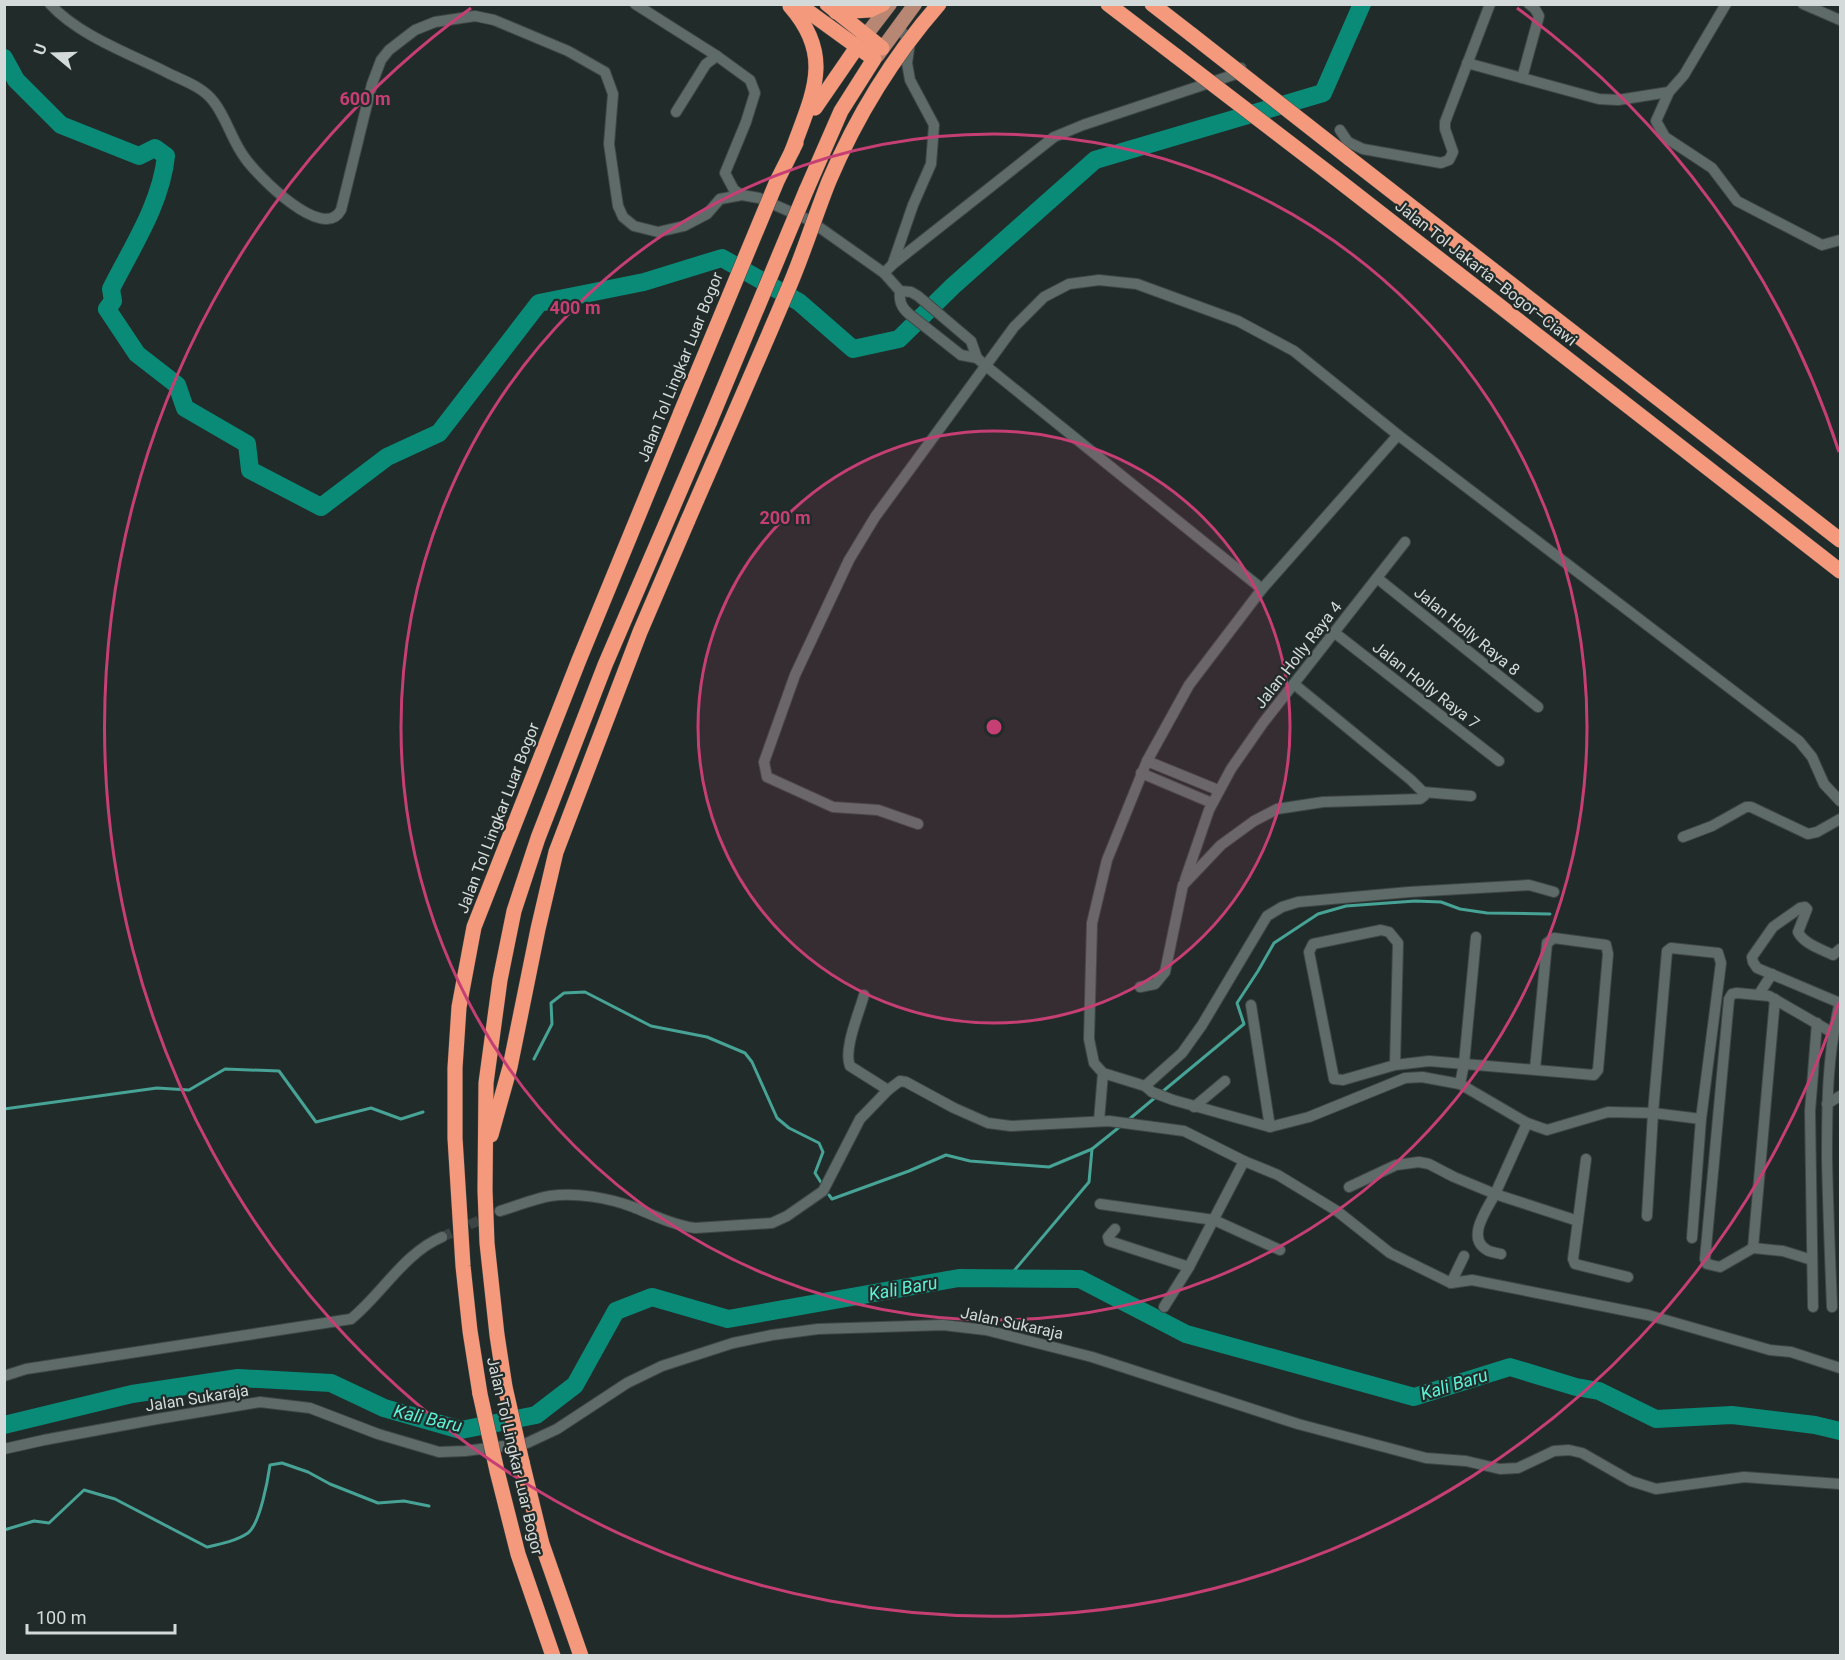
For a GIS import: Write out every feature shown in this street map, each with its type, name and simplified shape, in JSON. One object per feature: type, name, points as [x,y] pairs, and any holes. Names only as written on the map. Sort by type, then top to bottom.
[{"type":"highway","points":[[789,4],[802,19],[810,34],[817,65],[816,82],[792,151]]},
{"type":"highway","points":[[798,4],[861,41],[878,54]]},
{"type":"highway","points":[[832,8],[870,10],[883,4]]},
{"type":"highway","points":[[485,1156],[510,1067],[556,852],[640,632],[785,295],[829,180],[855,124],[886,71],[908,40],[939,4]]},
{"type":"highway","name":"Jalan Tol Jakarta–Bogor–Ciawi","points":[[1108,4],[1840,571]]},
{"type":"highway","name":"Jalan Tol Jakarta–Bogor–Ciawi","points":[[1152,4],[1840,540]]},
{"type":"highway","points":[[832,8],[861,41]]},
{"type":"highway","name":"Jalan Tol Lingkar Luar Bogor","points":[[553,1656],[518,1554],[480,1394],[470,1331],[463,1266],[455,1138],[455,1068],[459,1007],[474,927],[577,666],[777,181],[820,97],[861,41]]},
{"type":"highway","name":"Jalan Tol Lingkar Luar Bogor","points":[[581,1656],[542,1544],[505,1387],[496,1335],[488,1253],[485,1156],[486,1083],[500,980],[514,910],[538,838],[605,665],[841,111],[878,54]]},
{"type":"main road","points":[[861,41],[890,4]]},
{"type":"main road","points":[[878,54],[915,4]]},
{"type":"street","points":[[50,4],[58,13],[82,29],[197,87],[214,102],[243,157],[270,187],[312,216],[328,220],[337,216],[340,210],[372,84],[381,60],[389,50],[415,30],[435,22],[475,16],[494,20],[568,51],[605,72],[612,94],[609,144],[618,206],[623,217],[634,226],[658,232],[684,226],[707,214],[720,200],[742,195]]},
{"type":"street","points":[[635,4],[717,56],[750,80],[755,93],[746,122],[724,173],[734,190],[742,195],[759,198],[809,220],[884,273],[900,291],[911,292],[922,300],[971,341],[977,358],[986,366],[1262,588]]},
{"type":"street","points":[[1340,130],[1348,142],[1363,149],[1441,163],[1449,160],[1453,152],[1445,129],[1445,122],[1490,4]]},
{"type":"street","points":[[1522,78],[1539,16],[1529,4]]},
{"type":"street","points":[[1726,4],[1684,75],[1669,92],[1656,121],[1665,137],[1712,168],[1737,201],[1822,245],[1840,240]]},
{"type":"street","points":[[1803,4],[1840,20]]},
{"type":"street","points":[[893,264],[913,205],[931,164],[934,125],[910,80],[907,63],[910,42],[898,27]]},
{"type":"street","points":[[676,112],[706,64],[717,56]]},
{"type":"street","points":[[1467,63],[1599,99],[1618,100],[1669,92]]},
{"type":"street","points":[[884,273],[1054,137],[1083,125],[1236,74],[1243,66]]},
{"type":"street","points":[[918,824],[878,810],[833,807],[767,777],[764,762],[795,675],[849,560],[875,517],[1014,327],[1044,297],[1069,284],[1099,280],[1137,284],[1238,321],[1294,351],[1398,435],[1798,741],[1812,757],[1824,784],[1840,801]]},
{"type":"street","points":[[900,291],[899,299],[909,314],[956,352],[977,358]]},
{"type":"street","points":[[1398,435],[1262,588],[1188,685],[1147,760],[1107,860],[1092,923],[1089,1040],[1094,1063],[1103,1073],[1173,1100],[1270,1127],[1309,1117],[1405,1078],[1422,1077],[1460,1083],[1527,1123],[1547,1130],[1608,1112],[1653,1113],[1701,1119]]},
{"type":"street","name":"Jalan Holly Raya 4","points":[[1140,987],[1155,984],[1165,972],[1184,885],[1218,790],[1246,746],[1405,542]]},
{"type":"street","name":"Jalan Holly Raya 8","points":[[1377,578],[1538,707]]},
{"type":"street","name":"Jalan Holly Raya 7","points":[[1335,633],[1499,761]]},
{"type":"street","points":[[1294,684],[1423,792],[1471,796]]},
{"type":"street","points":[[1147,760],[1218,790]]},
{"type":"street","points":[[1142,773],[1212,803]]},
{"type":"street","points":[[1184,885],[1221,845],[1254,821],[1277,809],[1323,802],[1420,799],[1424,796],[1423,792]]},
{"type":"street","points":[[1683,837],[1712,826],[1746,807],[1751,807],[1808,834],[1817,832],[1840,819]]},
{"type":"street","points":[[1148,1089],[1182,1053],[1202,1025],[1267,916],[1273,910],[1298,902],[1409,892],[1529,885],[1554,892]]},
{"type":"street","points":[[1798,932],[1808,909],[1805,907],[1800,908],[1773,927],[1752,957],[1757,968],[1840,1003],[1833,1033],[1827,1104],[1832,1307]]},
{"type":"street","points":[[1773,927],[1798,932],[1803,940],[1833,955],[1840,950]]},
{"type":"street","points":[[1395,1065],[1398,943],[1389,932],[1381,930],[1313,944],[1309,952],[1334,1079],[1343,1080],[1395,1065],[1429,1061],[1594,1075],[1598,1070],[1608,954],[1608,948],[1604,944],[1554,938],[1547,942],[1535,1069]]},
{"type":"street","points":[[1460,1083],[1464,1064],[1476,938]]},
{"type":"street","points":[[1647,1216],[1667,951],[1671,948],[1716,953],[1721,963],[1701,1119],[1692,1238]]},
{"type":"street","points":[[1759,994],[1772,974]]},
{"type":"street","points":[[1812,1260],[1783,1251],[1753,1248],[1720,1267],[1707,1264],[1705,1259],[1729,999],[1732,994],[1737,993],[1759,994],[1775,999],[1833,1033]]},
{"type":"street","points":[[864,995],[848,1052],[848,1063],[888,1090]]},
{"type":"street","points":[[1753,1248],[1775,999]]},
{"type":"street","points":[[1251,1005],[1270,1127]]},
{"type":"street","points":[[1813,1307],[1810,1111],[1817,1023]]},
{"type":"street","points":[[1103,1073],[1104,1121]]},
{"type":"street","points":[[501,1211],[552,1196],[583,1196],[621,1203],[683,1227],[772,1223],[787,1216],[826,1188],[860,1119],[900,1081],[988,1123],[1011,1126],[1104,1121],[1184,1131],[1244,1161],[1278,1174],[1337,1211],[1389,1253],[1451,1283],[1472,1280],[1648,1315],[1770,1350],[1791,1352],[1840,1368]]},
{"type":"street","points":[[1194,1107],[1225,1081]]},
{"type":"street","points":[[1827,1104],[1840,1096]]},
{"type":"street","points":[[1501,1254],[1486,1250],[1480,1244],[1477,1235],[1478,1227],[1527,1123]]},
{"type":"street","points":[[1586,1159],[1573,1259],[1575,1264],[1628,1278]]},
{"type":"street","points":[[1164,1307],[1190,1267],[1244,1161]]},
{"type":"street","points":[[1349,1187],[1396,1165],[1419,1162],[1429,1164],[1495,1194],[1578,1221]]},
{"type":"street","points":[[1100,1204],[1214,1220],[1280,1251]]},
{"type":"street","points":[[1115,1229],[1108,1237],[1109,1240],[1190,1267]]},
{"type":"street","points":[[4,1376],[26,1369],[351,1319],[368,1305],[396,1272],[420,1250],[442,1237]]},
{"type":"street","points":[[1451,1283],[1464,1257]]},
{"type":"street","name":"Jalan Sukaraja","points":[[4,1449],[157,1419],[260,1402],[310,1408],[378,1434],[439,1452],[527,1443],[557,1429],[627,1383],[662,1366],[733,1342],[818,1329],[943,1325],[986,1330],[1061,1348],[1298,1424],[1426,1458],[1466,1461],[1500,1469],[1518,1468],[1554,1451],[1569,1450],[1582,1454],[1631,1481],[1656,1489],[1744,1477],[1840,1485]]},
{"type":"waterway","points":[[4,58],[16,80],[61,125],[139,156],[155,148],[166,156],[152,208],[111,289],[113,301],[107,309],[137,354],[177,385],[185,408],[247,444],[250,470],[321,507],[387,457],[439,433],[539,303],[644,282],[722,258],[799,302],[853,349],[899,339],[953,286],[1095,160],[1323,93],[1362,4]]},
{"type":"waterway","points":[[1162,1092],[1244,1024],[1237,1003],[1274,943],[1318,914],[1346,906],[1415,901],[1441,902],[1460,909],[1487,913],[1550,914]]},
{"type":"waterway","points":[[534,1059],[552,1024],[551,1003],[564,993],[585,992],[651,1026],[707,1037],[745,1053],[752,1062],[777,1118],[789,1128],[819,1143],[823,1152],[815,1173],[822,1184]]},
{"type":"waterway","points":[[4,1109],[157,1088],[189,1090],[225,1069],[279,1071],[316,1122],[371,1108],[401,1119],[423,1112]]},
{"type":"waterway","points":[[1127,1121],[1157,1096]]},
{"type":"waterway","points":[[1008,1278],[1089,1182],[1092,1149],[1122,1125]]},
{"type":"waterway","points":[[829,1195],[832,1199],[946,1155],[970,1161],[1049,1167],[1092,1149]]},
{"type":"waterway","name":"Kali Baru","points":[[4,1425],[132,1394],[238,1378],[331,1383],[384,1408],[461,1430],[536,1415],[575,1385],[616,1311],[652,1297],[728,1319],[959,1278],[1080,1279],[1186,1334],[1414,1397],[1510,1367],[1576,1387],[1599,1391],[1656,1419],[1732,1415],[1815,1425],[1840,1431]]},
{"type":"waterway","points":[[4,1530],[34,1521],[49,1523],[84,1490],[115,1499],[207,1547],[218,1545],[238,1538],[252,1528],[263,1501],[270,1465],[282,1463],[378,1503],[404,1501],[429,1506]]},
{"type":"tunnel","points":[[442,1237],[500,1211]]}]
